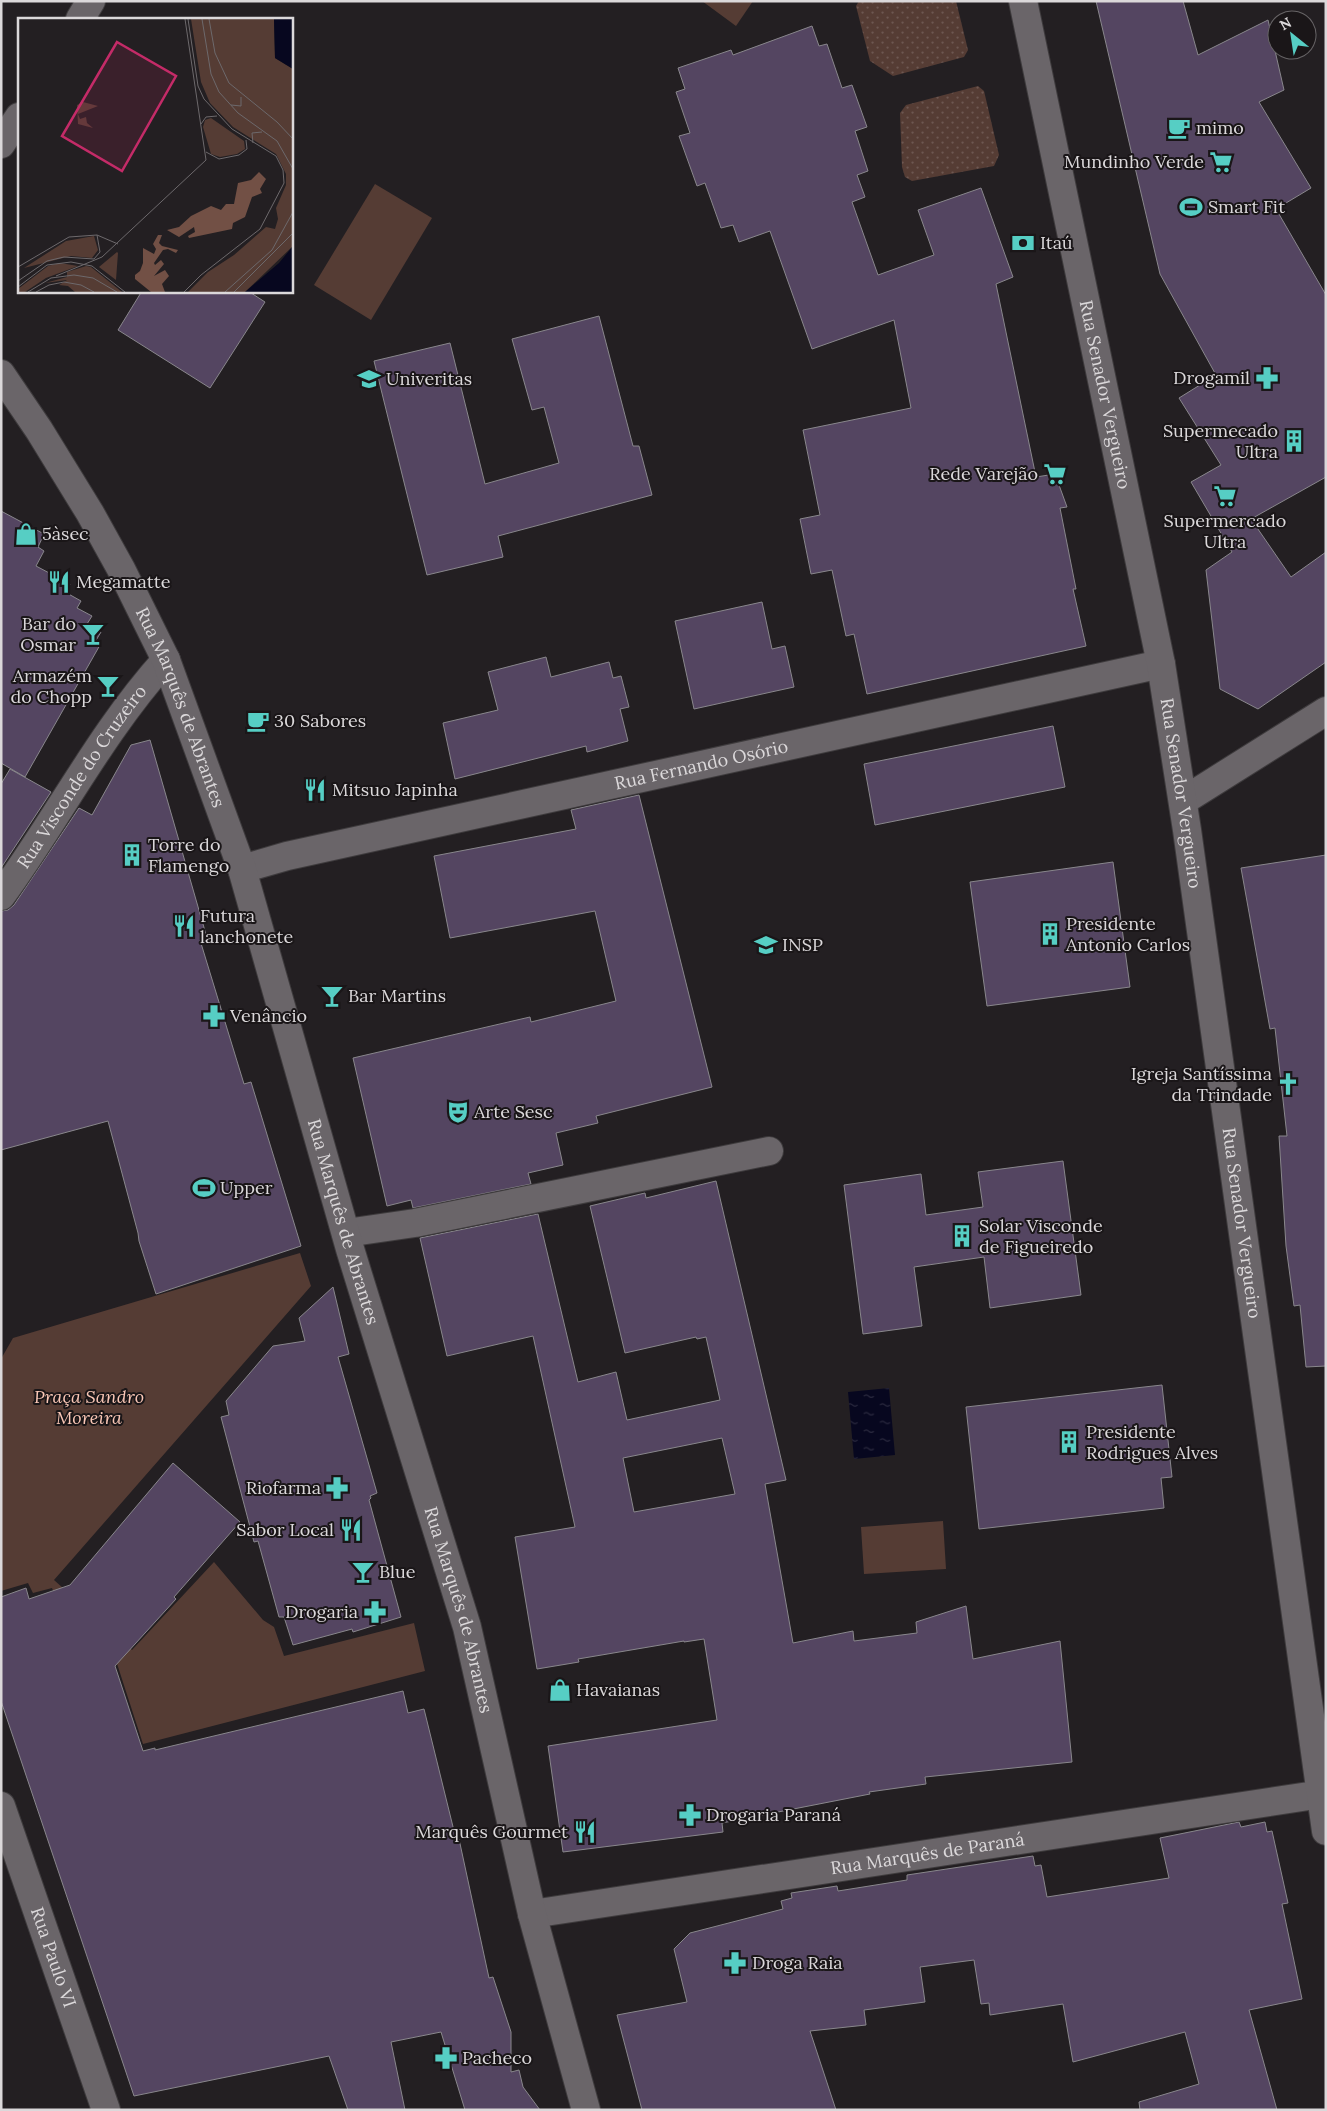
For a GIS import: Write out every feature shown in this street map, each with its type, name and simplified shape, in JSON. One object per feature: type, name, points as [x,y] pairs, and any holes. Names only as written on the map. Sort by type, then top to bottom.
[{"type":"street","points":[[81,18],[91,1]]},
{"type":"street","name":"Rua Senador Vergueiro","points":[[1023,1],[1161,664],[1183,801],[1321,1759],[1326,1831]]},
{"type":"street","points":[[1,144],[18,118]]},
{"type":"street","name":"Rua Marquês de Abrantes","points":[[1,374],[39,430],[90,513],[121,569],[166,660],[242,869],[346,1234],[467,1627],[532,1914],[586,2110]]},
{"type":"street","name":"Rua Visconde do Cruzeiro","points":[[1,896],[112,726],[138,690],[166,660]]},
{"type":"street","name":"Rua Fernando Osório","points":[[242,869],[287,856],[1161,664]]},
{"type":"street","points":[[1183,801],[1326,710]]},
{"type":"street","points":[[346,1234],[415,1223],[769,1151]]},
{"type":"street","name":"Rua Marquês de Paraná","points":[[532,1914],[1322,1794]]},
{"type":"street","name":"Rua Paulo VI","points":[[1,1806],[106,2110]]},
{"type":"green space","points":[[702,1],[753,1],[736,26]]},
{"type":"green space","points":[[859,1],[956,1],[968,50],[964,57],[893,76],[870,61],[856,6]]},
{"type":"green space","points":[[978,86],[984,91],[999,155],[994,166],[912,181],[905,177],[902,167],[900,113],[906,105]]},
{"type":"green space","points":[[375,184],[432,218],[371,320],[314,285]]},
{"type":"green space","name":"Praça Sandro Moreira","points":[[300,1253],[311,1286],[54,1580],[132,1650],[214,1562],[263,1620],[274,1627],[284,1656],[414,1623],[425,1671],[143,1744],[110,1642],[78,1651],[52,1588],[33,1593],[28,1583],[1,1591],[1,1359],[13,1338]]},
{"type":"green space","points":[[943,1521],[946,1569],[864,1574],[861,1527]]},
{"type":"water","points":[[889,1388],[895,1455],[854,1459],[848,1392]]},
{"type":"building","points":[[1096,1],[1183,1],[1198,55],[1267,20],[1267,60],[1277,60],[1284,90],[1259,102],[1311,188],[1276,209],[1326,295],[1326,477],[1251,519],[1291,577],[1326,552],[1326,662],[1258,709],[1220,689],[1206,570],[1232,552],[1191,482],[1221,465],[1179,398],[1216,375],[1160,274]]},
{"type":"building","points":[[812,26],[819,46],[827,44],[842,88],[852,85],[867,127],[855,131],[868,171],[857,175],[865,197],[852,202],[878,275],[934,255],[918,210],[981,188],[1013,277],[996,284],[1036,477],[1055,474],[1067,507],[1060,508],[1076,589],[1073,589],[1086,646],[867,694],[854,634],[846,636],[832,570],[811,574],[800,519],[820,515],[803,430],[911,408],[894,320],[812,349],[770,231],[739,242],[733,225],[721,228],[705,183],[697,186],[679,136],[690,133],[676,92],[685,89],[678,68],[731,50],[733,55]]},
{"type":"building","points":[[141,292],[250,292],[265,302],[210,388],[118,330]]},
{"type":"building","points":[[599,316],[633,446],[639,446],[652,495],[498,536],[503,557],[427,575],[374,361],[450,343],[485,484],[559,463],[544,407],[532,410],[512,339]]},
{"type":"building","points":[[1,511],[44,534],[38,547],[44,551],[36,566],[70,584],[65,592],[81,601],[77,608],[92,616],[87,624],[101,632],[95,642],[100,645],[25,777],[1,763]]},
{"type":"building","points":[[762,602],[772,649],[785,646],[794,687],[694,709],[675,621]]},
{"type":"building","points":[[546,657],[551,677],[609,662],[613,678],[621,676],[629,707],[620,709],[628,741],[587,752],[586,746],[455,779],[443,723],[498,710],[488,672]]},
{"type":"building","points":[[1053,726],[1065,787],[875,825],[864,764]]},
{"type":"building","points":[[150,740],[207,938],[200,940],[244,1084],[251,1082],[301,1246],[156,1294],[139,1241],[108,1121],[1,1150],[1,911],[8,910],[14,905],[79,808],[92,815],[131,745]]},
{"type":"building","points":[[10,769],[51,792],[1,868],[1,784]]},
{"type":"building","points":[[639,795],[712,1087],[596,1116],[598,1123],[556,1133],[563,1165],[528,1173],[531,1184],[413,1208],[411,1200],[387,1206],[353,1058],[530,1017],[531,1022],[616,1001],[595,911],[450,938],[434,856],[576,829],[571,810]]},
{"type":"building","points":[[1326,855],[1326,1366],[1306,1367],[1300,1305],[1294,1306],[1286,1246],[1279,1136],[1287,1136],[1275,1028],[1270,1029],[1241,868]]},
{"type":"building","name":"Presidente Antonio Carlos","points":[[1113,862],[1130,987],[987,1006],[970,882]]},
{"type":"building","name":"Solar Visconde de Figueiredo","points":[[1063,1161],[1081,1295],[990,1308],[984,1257],[914,1267],[922,1326],[863,1334],[844,1185],[921,1174],[926,1215],[983,1207],[978,1172]]},
{"type":"building","points":[[716,1181],[786,1480],[765,1484],[793,1643],[853,1631],[854,1641],[917,1633],[916,1622],[966,1606],[973,1659],[1060,1641],[1072,1762],[925,1777],[926,1784],[869,1792],[870,1794],[722,1823],[723,1832],[563,1852],[548,1746],[717,1720],[704,1639],[578,1659],[579,1662],[537,1669],[515,1537],[575,1527],[533,1336],[447,1356],[420,1238],[538,1214],[578,1382],[616,1372],[627,1420],[720,1400],[706,1337],[697,1339],[696,1337],[625,1353],[590,1206],[645,1193],[646,1198]],"holes":[[[722,1438],[735,1494],[634,1512],[623,1458]]]},
{"type":"building","points":[[333,1287],[349,1354],[338,1357],[377,1493],[370,1496],[369,1500],[401,1617],[353,1632],[352,1629],[293,1645],[284,1617],[279,1617],[258,1541],[254,1542],[221,1417],[229,1415],[226,1401],[273,1346],[305,1341],[299,1318]]},
{"type":"building","name":"Presidente Rodrigues Alves","points":[[1162,1385],[1172,1477],[1161,1478],[1164,1508],[979,1529],[966,1407]]},
{"type":"building","points":[[173,1463],[240,1522],[174,1597],[176,1599],[115,1666],[143,1751],[155,1748],[155,1750],[403,1691],[408,1713],[424,1709],[456,1839],[459,1839],[489,1978],[493,1977],[511,2032],[511,2072],[519,2070],[523,2087],[540,2110],[465,2110],[441,2032],[391,2042],[405,2110],[348,2110],[329,2056],[134,2096],[1,1701],[1,1597],[26,1588],[29,1599],[70,1585]]},
{"type":"building","points":[[1239,1822],[1241,1827],[1265,1822],[1267,1832],[1272,1831],[1288,1903],[1282,1904],[1302,1999],[1249,2010],[1277,2110],[1140,2110],[1139,2102],[1199,2084],[1185,2032],[1073,2062],[1063,2004],[990,2015],[989,2003],[981,2004],[974,1960],[920,1967],[925,2002],[864,2010],[866,2025],[810,2031],[836,2110],[642,2110],[617,2015],[687,2002],[674,1949],[690,1933],[783,1909],[781,1901],[792,1898],[791,1893],[837,1886],[838,1891],[907,1880],[907,1875],[1033,1856],[1035,1866],[1041,1865],[1047,1897],[1169,1878],[1160,1838]]},
{"type":"place","name":"mimo","points":[[1179,128]]},
{"type":"place","name":"Mundinho Verde","points":[[1221,162]]},
{"type":"place","name":"Smart Fit","points":[[1191,207]]},
{"type":"place","name":"Itaú","points":[[1023,243]]},
{"type":"place","name":"Drogamil","points":[[1267,378]]},
{"type":"place","name":"Univeritas","points":[[369,379]]},
{"type":"place","name":"Supermecado Ultra","points":[[1294,441]]},
{"type":"place","name":"Rede Varejão","points":[[1055,474]]},
{"type":"place","name":"Supermercado Ultra","points":[[1225,496]]},
{"type":"place","name":"5àsec","points":[[26,534]]},
{"type":"place","name":"Megamatte","points":[[59,582]]},
{"type":"place","name":"Bar do Osmar","points":[[93,634]]},
{"type":"place","name":"Armazém do Chopp","points":[[108,686]]},
{"type":"place","name":"30 Sabores","points":[[258,721]]},
{"type":"place","name":"Mitsuo Japinha","points":[[315,790]]},
{"type":"place","name":"Torre do Flamengo","points":[[132,855]]},
{"type":"place","name":"Futura lanchonete","points":[[184,926]]},
{"type":"place","name":"Presidente Antonio Carlos","points":[[1050,934]]},
{"type":"place","name":"INSP","points":[[766,945]]},
{"type":"place","name":"Bar Martins","points":[[332,996]]},
{"type":"place","name":"Venâncio","points":[[214,1016]]},
{"type":"place","name":"Igreja Santíssima da Trindade","points":[[1288,1084]]},
{"type":"place","name":"Arte Sesc","points":[[458,1112]]},
{"type":"place","name":"Upper","points":[[204,1188]]},
{"type":"place","name":"Solar Visconde de Figueiredo","points":[[962,1236]]},
{"type":"place","name":"Presidente Rodrigues Alves","points":[[1069,1442]]},
{"type":"place","name":"Riofarma","points":[[337,1488]]},
{"type":"place","name":"Sabor Local","points":[[351,1530]]},
{"type":"place","name":"Blue","points":[[363,1572]]},
{"type":"place","name":"Drogaria","points":[[375,1612]]},
{"type":"place","name":"Havaianas","points":[[560,1690]]},
{"type":"place","name":"Drogaria Paraná","points":[[690,1815]]},
{"type":"place","name":"Marquês Gourmet","points":[[585,1832]]},
{"type":"place","name":"Droga Raia","points":[[735,1963]]},
{"type":"place","name":"Pacheco","points":[[446,2058]]}]
